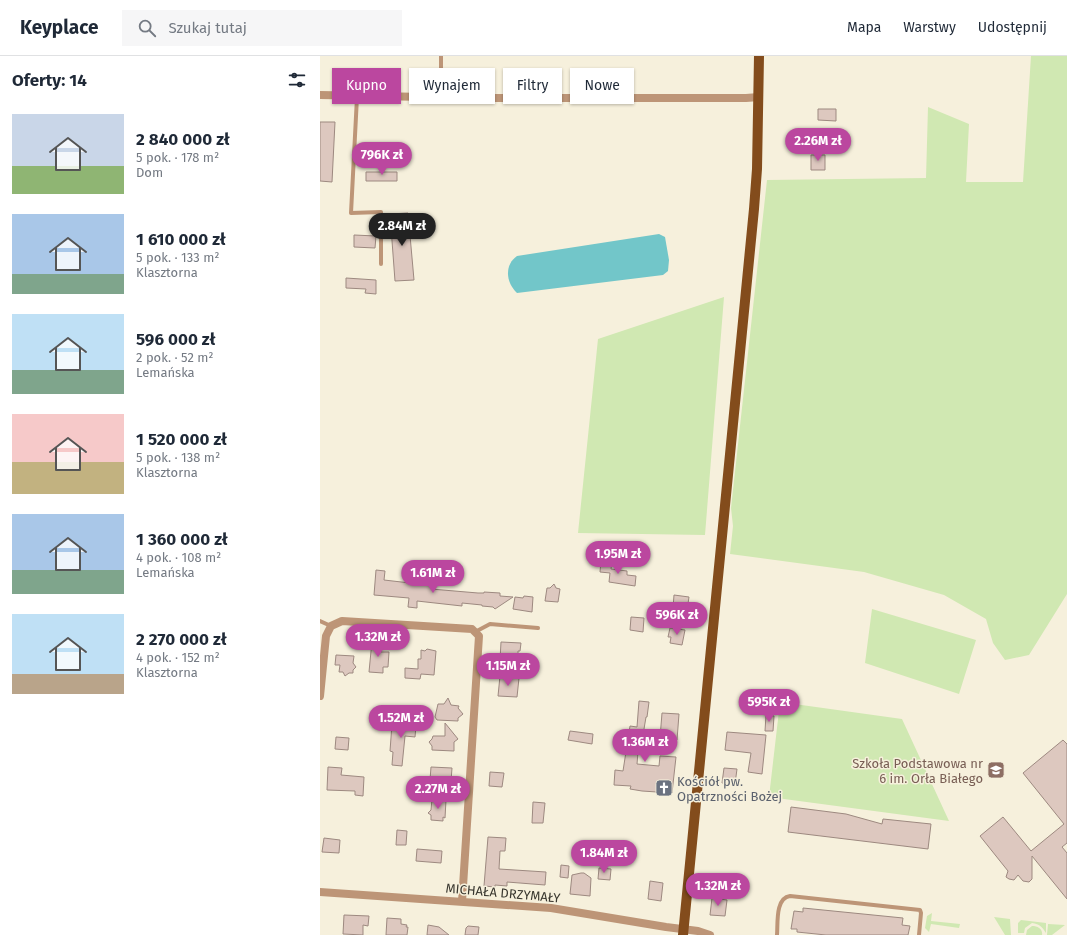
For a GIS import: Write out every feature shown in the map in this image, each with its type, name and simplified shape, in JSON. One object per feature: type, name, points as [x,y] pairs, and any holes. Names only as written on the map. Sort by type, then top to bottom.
[{"type":"main road","points":[[683,932],[754,209],[757,169],[759,56]]},
{"type":"street","points":[[320,95],[332,96]]},
{"type":"street","points":[[495,97],[759,97]]},
{"type":"street","points":[[320,696],[326,636],[331,626],[342,621],[472,629],[479,636],[462,902]]},
{"type":"street","name":"MICHAŁA DRZYMAŁY","points":[[320,892],[551,908],[683,932],[706,933],[710,935]]},
{"type":"lane","points":[[441,56],[441,68]]},
{"type":"lane","points":[[357,104],[351,214],[381,212],[380,264]]},
{"type":"lane","points":[[320,621],[331,626]]},
{"type":"lane","points":[[475,632],[490,624],[538,628]]},
{"type":"lane","points":[[777,935],[779,907],[782,900],[787,896],[920,910],[919,935]]},
{"type":"green space","points":[[1031,56],[1067,56],[1067,594],[1029,655],[1005,660],[993,643],[986,619],[944,595],[864,572],[730,554],[733,526],[731,508],[767,180],[926,178],[928,107],[969,124],[966,182],[1023,182]]},
{"type":"green space","points":[[724,297],[705,535],[578,533],[598,339]]},
{"type":"green space","points":[[872,609],[976,640],[959,694],[865,663]]},
{"type":"green space","points":[[780,702],[902,719],[949,821],[769,797]]},
{"type":"green space","points":[[932,913],[931,921],[960,924],[959,928],[931,924],[929,932],[925,928],[927,916]]},
{"type":"green space","points":[[994,917],[1010,919],[1011,935],[1005,935]]},
{"type":"green space","points":[[1021,920],[1046,923],[1046,933],[1040,926],[1032,923],[1025,928],[1024,933],[1018,933],[1018,923]]},
{"type":"green space","points":[[1048,924],[1065,925],[1052,935],[1047,935]]},
{"type":"green space","points":[[1032,926],[1040,928],[1042,935],[1026,935],[1027,930]]},
{"type":"water","points":[[659,234],[665,237],[669,260],[668,271],[663,275],[517,293],[513,289],[509,279],[508,269],[510,264],[517,256]]},
{"type":"building","points":[[818,109],[836,109],[836,121],[818,120]]},
{"type":"building","points":[[320,122],[335,122],[332,182],[320,181]]},
{"type":"building","points":[[811,155],[825,155],[825,170],[811,170]]},
{"type":"building","points":[[366,172],[397,172],[397,181],[366,181]]},
{"type":"building","points":[[408,213],[414,280],[395,281],[390,214]]},
{"type":"building","points":[[354,235],[376,236],[375,248],[354,247]]},
{"type":"building","points":[[346,278],[376,280],[376,294],[365,293],[366,289],[346,288]]},
{"type":"building","points":[[601,561],[612,562],[611,569],[627,571],[627,575],[636,576],[635,586],[609,582],[610,573],[600,572]]},
{"type":"building","points":[[376,570],[385,571],[384,580],[410,583],[411,578],[420,578],[419,584],[431,585],[431,589],[478,593],[500,593],[500,596],[513,597],[495,609],[493,607],[482,605],[462,603],[462,606],[417,601],[417,608],[408,607],[409,598],[374,595]]},
{"type":"building","points":[[554,584],[556,588],[560,589],[558,602],[545,601],[547,588],[550,588]]},
{"type":"building","points":[[674,595],[689,597],[687,610],[673,608]]},
{"type":"building","points":[[524,596],[533,597],[532,612],[513,609],[515,597],[523,598]]},
{"type":"building","points":[[631,617],[644,618],[643,632],[630,630]]},
{"type":"building","points":[[670,628],[685,630],[682,645],[670,643],[671,637],[668,637]]},
{"type":"building","points":[[372,641],[382,642],[381,652],[389,652],[388,667],[383,667],[383,673],[369,672]]},
{"type":"building","points":[[501,642],[521,643],[520,651],[518,651],[518,661],[500,660]]},
{"type":"building","points":[[427,649],[436,651],[434,675],[421,674],[420,679],[405,678],[405,668],[418,669],[418,659],[421,659],[421,650],[425,651]]},
{"type":"building","points":[[336,655],[354,656],[353,663],[356,667],[353,670],[353,673],[349,673],[345,676],[343,672],[339,672],[340,665],[335,665]]},
{"type":"building","points":[[500,676],[519,678],[517,697],[498,696]]},
{"type":"building","points":[[448,698],[451,705],[459,706],[458,708],[463,714],[458,718],[458,721],[437,720],[435,717],[438,704],[444,704]]},
{"type":"building","points":[[639,701],[649,702],[641,747],[637,746],[636,751],[638,752],[637,764],[659,766],[660,756],[676,757],[672,793],[642,791],[630,789],[631,786],[614,785],[615,770],[623,771],[630,726],[637,727]]},
{"type":"building","points":[[662,713],[679,714],[677,740],[660,738]]},
{"type":"building","points":[[766,715],[774,716],[773,731],[765,731]]},
{"type":"building","points":[[398,717],[411,718],[411,725],[416,726],[415,737],[405,736],[402,766],[392,765],[393,752],[390,751],[392,724],[397,724]]},
{"type":"building","points":[[445,723],[458,739],[454,742],[454,751],[432,750],[432,746],[429,742],[433,736],[445,736]]},
{"type":"building","points":[[570,731],[593,734],[592,744],[568,740]]},
{"type":"building","points":[[727,732],[766,735],[762,774],[748,772],[751,753],[725,750]]},
{"type":"building","points":[[336,737],[349,738],[348,750],[335,749]]},
{"type":"building","points":[[1063,740],[1067,744],[1067,843],[1062,847],[1067,853],[1067,899],[1032,856],[1032,879],[1029,882],[1023,881],[1018,875],[1014,880],[1006,877],[1008,871],[980,836],[1003,817],[1031,851],[1064,824],[1023,773]]},
{"type":"building","points":[[328,767],[342,768],[341,775],[364,777],[363,796],[355,795],[355,791],[327,790]]},
{"type":"building","points":[[431,767],[452,768],[451,781],[439,791],[430,780]]},
{"type":"building","points":[[724,768],[737,769],[735,784],[722,783]]},
{"type":"building","points":[[490,772],[504,773],[502,787],[489,786]]},
{"type":"building","points":[[432,799],[446,800],[445,818],[443,817],[443,821],[431,820],[431,815],[428,813],[431,810]]},
{"type":"building","points":[[533,802],[545,803],[543,823],[532,823]]},
{"type":"building","points":[[791,807],[846,814],[882,824],[883,819],[931,824],[928,849],[788,832]]},
{"type":"building","points":[[397,830],[407,831],[406,845],[396,845]]},
{"type":"building","points":[[488,837],[506,838],[505,851],[500,851],[499,869],[546,872],[545,885],[507,882],[507,886],[484,886]]},
{"type":"building","points":[[324,838],[340,840],[339,853],[322,852]]},
{"type":"building","points":[[417,849],[442,851],[441,863],[416,861]]},
{"type":"building","points":[[561,865],[569,866],[568,878],[560,877]]},
{"type":"building","points":[[599,868],[611,869],[610,880],[598,879]]},
{"type":"building","points":[[584,873],[591,878],[590,896],[570,894],[572,875]]},
{"type":"building","points":[[650,881],[663,883],[661,901],[648,899]]},
{"type":"building","points":[[712,898],[727,900],[725,916],[710,915]]},
{"type":"building","points":[[803,908],[903,918],[902,925],[910,926],[908,935],[826,935],[797,932],[797,929],[791,929],[794,911],[803,912]]},
{"type":"building","points":[[344,915],[369,916],[368,926],[363,925],[363,935],[343,934]]},
{"type":"building","points":[[387,918],[401,919],[401,924],[407,925],[406,927],[408,927],[407,935],[386,935]]},
{"type":"building","points":[[428,925],[439,927],[449,935],[427,935]]},
{"type":"building","points":[[468,926],[479,927],[478,935],[465,935],[466,928]]},
{"type":"place","name":"Szkoła Podstawowa nr 6 im. Orła Białego","points":[[996,770]]},
{"type":"place","name":"Kościół pw. Opatrzności Bożej","points":[[664,788]]}]
